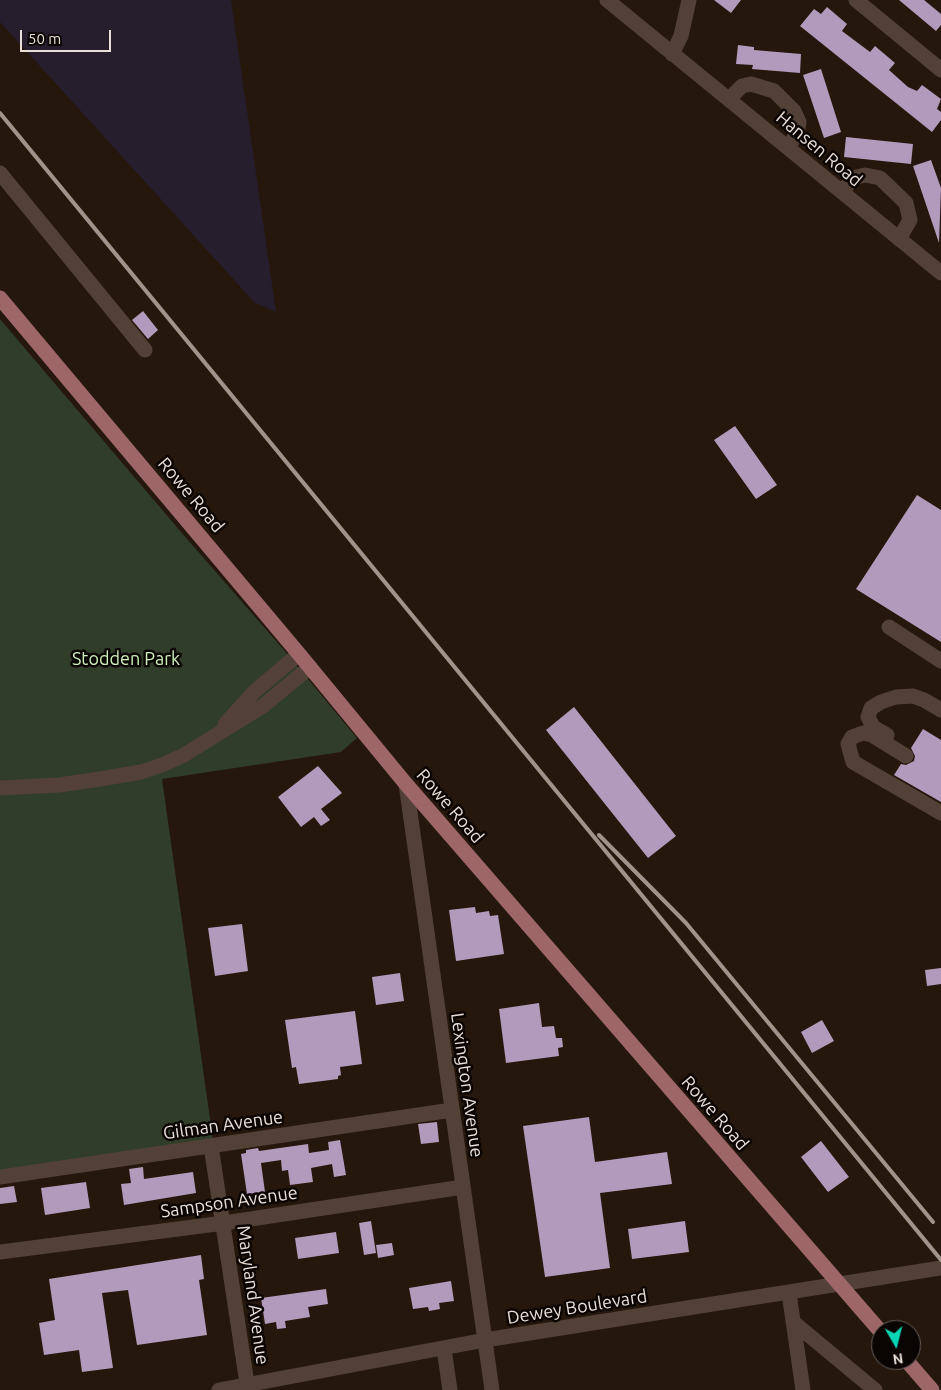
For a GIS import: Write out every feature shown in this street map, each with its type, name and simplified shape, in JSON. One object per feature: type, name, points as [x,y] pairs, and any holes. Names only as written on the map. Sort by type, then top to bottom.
[{"type":"main road","name":"Rowe Road","points":[[0,298],[300,654],[406,784],[871,1321]]},
{"type":"main road","points":[[915,1370],[932,1390]]},
{"type":"street","name":"Hansen Road","points":[[607,0],[941,273]]},
{"type":"street","points":[[672,54],[681,36],[689,0]]},
{"type":"street","points":[[856,0],[941,70]]},
{"type":"street","points":[[729,99],[742,86],[751,84],[774,91],[794,111],[799,122],[797,134],[788,147]]},
{"type":"street","points":[[0,173],[145,350]]},
{"type":"street","points":[[842,192],[852,178],[864,175],[880,178],[906,203],[910,220],[898,239]]},
{"type":"street","points":[[889,627],[941,661]]},
{"type":"street","points":[[218,733],[255,691],[300,654]]},
{"type":"street","points":[[0,788],[59,784],[141,772],[184,755],[263,706],[310,667]]},
{"type":"street","points":[[870,729],[868,717],[871,708],[896,697],[913,696],[941,710]]},
{"type":"street","points":[[908,753],[870,729],[855,729],[848,744],[853,762],[941,813]]},
{"type":"street","name":"Lexington Avenue","points":[[406,784],[492,1390]]},
{"type":"street","name":"Gilman Avenue","points":[[0,1177],[452,1110]]},
{"type":"street","name":"Maryland Avenue","points":[[211,1146],[224,1223],[247,1388]]},
{"type":"street","name":"Sampson Avenue","points":[[0,1252],[224,1223],[462,1187]]},
{"type":"street","name":"Dewey Boulevard","points":[[219,1390],[247,1388],[485,1340],[941,1268]]},
{"type":"street","points":[[789,1293],[803,1390]]},
{"type":"street","points":[[793,1322],[876,1390]]},
{"type":"street","points":[[444,1349],[450,1390]]},
{"type":"shaded area","points":[[0,0],[231,0],[276,312],[255,303],[0,22]]},
{"type":"green space","name":"Stodden Park","points":[[0,319],[284,650],[357,738],[341,752],[162,779],[213,1140],[0,1171]]},
{"type":"building","points":[[714,0],[741,0],[731,13]]},
{"type":"building","points":[[899,0],[924,0],[941,14],[941,25],[936,31]]},
{"type":"building","points":[[827,7],[847,24],[842,31],[870,52],[875,46],[895,63],[889,70],[908,87],[917,91],[922,85],[941,99],[937,109],[941,112],[941,120],[932,132],[800,26],[814,9],[821,14]]},
{"type":"building","points":[[738,45],[754,47],[754,50],[801,54],[800,73],[752,69],[753,65],[736,64]]},
{"type":"building","points":[[821,69],[841,132],[824,138],[803,75]]},
{"type":"building","points":[[846,137],[913,144],[911,164],[844,157]]},
{"type":"building","points":[[931,160],[941,188],[939,243],[913,166]]},
{"type":"building","points":[[143,311],[158,330],[148,339],[132,320]]},
{"type":"building","points":[[735,426],[777,485],[756,499],[714,440]]},
{"type":"building","points":[[917,495],[941,510],[941,642],[856,589]]},
{"type":"building","points":[[574,707],[676,836],[648,858],[546,730]]},
{"type":"building","points":[[923,729],[941,740],[941,802],[894,775],[901,764],[906,765],[914,761],[915,756],[911,748]]},
{"type":"building","points":[[318,766],[342,793],[321,809],[330,820],[321,826],[314,817],[301,827],[278,797]]},
{"type":"building","points":[[475,907],[476,913],[489,911],[490,916],[498,915],[504,954],[456,961],[449,910]]},
{"type":"building","points":[[242,924],[248,971],[215,976],[208,928]]},
{"type":"building","points":[[941,968],[941,984],[927,986],[925,970]]},
{"type":"building","points":[[400,973],[404,1001],[376,1005],[372,977]]},
{"type":"building","points":[[539,1003],[542,1027],[554,1026],[556,1038],[562,1038],[563,1047],[558,1048],[559,1056],[506,1063],[499,1009]]},
{"type":"building","points":[[355,1011],[362,1064],[340,1067],[341,1075],[338,1076],[338,1079],[299,1084],[296,1067],[292,1068],[285,1020]]},
{"type":"building","points":[[822,1020],[834,1041],[812,1053],[801,1032]]},
{"type":"building","points":[[589,1117],[595,1162],[667,1152],[672,1184],[600,1193],[610,1268],[545,1277],[523,1126]]},
{"type":"building","points":[[437,1122],[439,1142],[421,1144],[418,1124]]},
{"type":"building","points":[[340,1140],[346,1175],[334,1177],[332,1164],[311,1168],[313,1182],[290,1185],[288,1170],[282,1171],[281,1160],[261,1163],[265,1192],[247,1194],[241,1154],[246,1153],[246,1150],[258,1148],[259,1151],[308,1144],[309,1153],[329,1150],[328,1142]]},
{"type":"building","points":[[821,1141],[849,1177],[828,1192],[801,1157]]},
{"type":"building","points":[[143,1167],[144,1179],[193,1172],[196,1193],[124,1205],[121,1184],[131,1183],[129,1169]]},
{"type":"building","points":[[86,1182],[90,1208],[45,1215],[41,1188]]},
{"type":"building","points":[[14,1186],[17,1202],[0,1204],[0,1188]]},
{"type":"building","points":[[371,1221],[376,1253],[364,1255],[359,1223]]},
{"type":"building","points":[[685,1221],[689,1252],[632,1259],[628,1229]]},
{"type":"building","points":[[336,1232],[339,1253],[298,1259],[295,1238]]},
{"type":"building","points":[[392,1243],[394,1255],[378,1258],[376,1245]]},
{"type":"building","points":[[201,1255],[204,1279],[199,1280],[207,1335],[137,1345],[128,1290],[102,1293],[113,1368],[82,1372],[79,1350],[44,1355],[39,1323],[55,1320],[49,1279]]},
{"type":"building","points":[[451,1281],[454,1301],[439,1303],[440,1309],[429,1311],[428,1307],[413,1309],[409,1288]]},
{"type":"building","points":[[326,1289],[328,1304],[308,1307],[310,1317],[285,1321],[286,1328],[277,1329],[276,1322],[265,1324],[261,1298]]},
{"type":"railway","points":[[0,113],[941,1260]]},
{"type":"railway","points":[[599,835],[686,923],[933,1222]]}]
